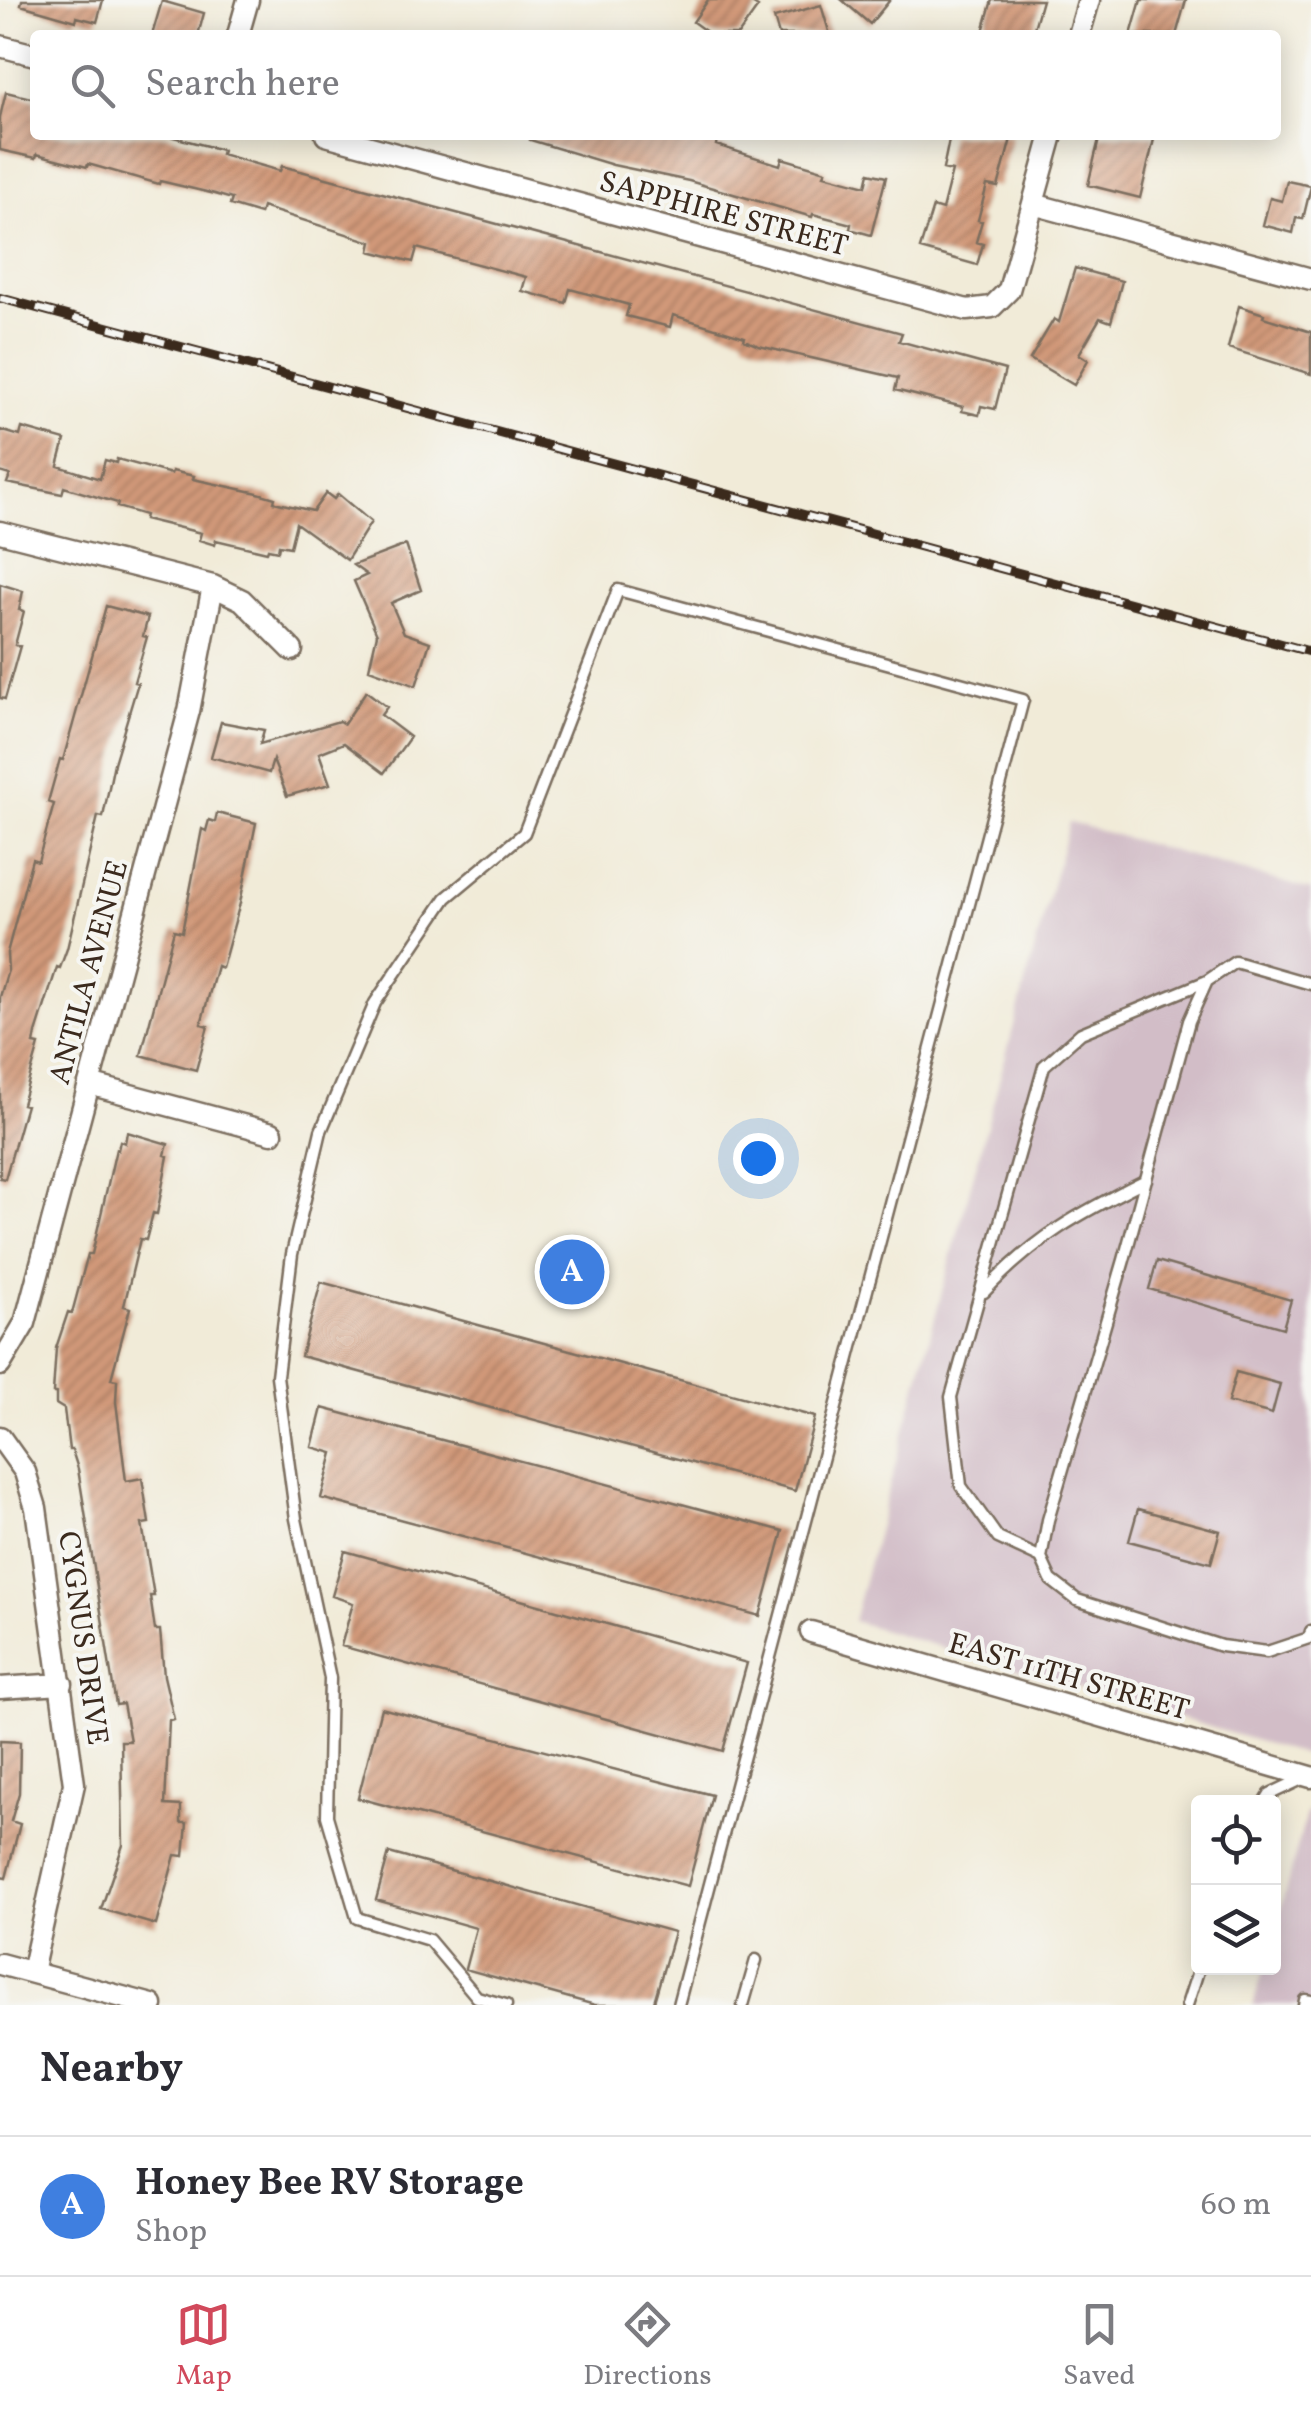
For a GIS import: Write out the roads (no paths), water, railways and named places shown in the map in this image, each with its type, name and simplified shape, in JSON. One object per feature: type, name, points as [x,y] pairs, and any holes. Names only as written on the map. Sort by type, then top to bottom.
[{"type":"street","points":[[239,30],[248,0]]},
{"type":"street","points":[[1080,30],[1089,0]]},
{"type":"street","points":[[0,46],[30,54]]},
{"type":"street","name":"SAPPHIRE STREET","points":[[344,140],[967,310],[992,307],[1009,290],[1033,204]]},
{"type":"street","points":[[1051,140],[1033,204],[1311,279]]},
{"type":"street","points":[[0,532],[213,586],[242,600],[292,650]]},
{"type":"street","name":"ANTILA AVENUE","points":[[0,1365],[25,1323],[189,712],[213,586]]},
{"type":"street","points":[[89,1084],[272,1132]]},
{"type":"street","name":"CYGNUS DRIVE","points":[[0,1437],[25,1472],[36,1508],[74,1784],[32,1972]]},
{"type":"street","name":"EAST 11TH STREET","points":[[811,1632],[1309,1776]]},
{"type":"street","points":[[0,1688],[62,1684]]},
{"type":"street","points":[[0,1964],[152,2005]]},
{"type":"lane","points":[[506,2005],[477,1997],[429,1940],[357,1918],[328,1816],[330,1678],[296,1519],[277,1376],[292,1254],[320,1132],[375,1004],[446,898],[524,833],[618,590],[1023,700],[678,2005]]},
{"type":"lane","points":[[1041,1558],[998,1538],[961,1486],[951,1397],[1044,1066],[1080,1033],[1208,980],[1235,962],[1311,984]]},
{"type":"lane","points":[[1208,980],[1189,1020],[1048,1520],[1041,1558],[1051,1580],[1076,1600],[1222,1646],[1267,1652],[1309,1638],[1311,1632]]},
{"type":"lane","points":[[980,1296],[1016,1258],[1072,1216],[1146,1180]]},
{"type":"lane","points":[[1269,1795],[1309,1776]]},
{"type":"lane","points":[[743,2005],[756,1960]]},
{"type":"lane","points":[[1188,2005],[1197,1975]]},
{"type":"lane","points":[[1304,2005],[1305,2000],[1311,2001]]},
{"type":"railway","points":[[0,298],[1311,652]]},
{"type":"place","name":"Honey Bee RV Storage","points":[[572,1272]]}]
